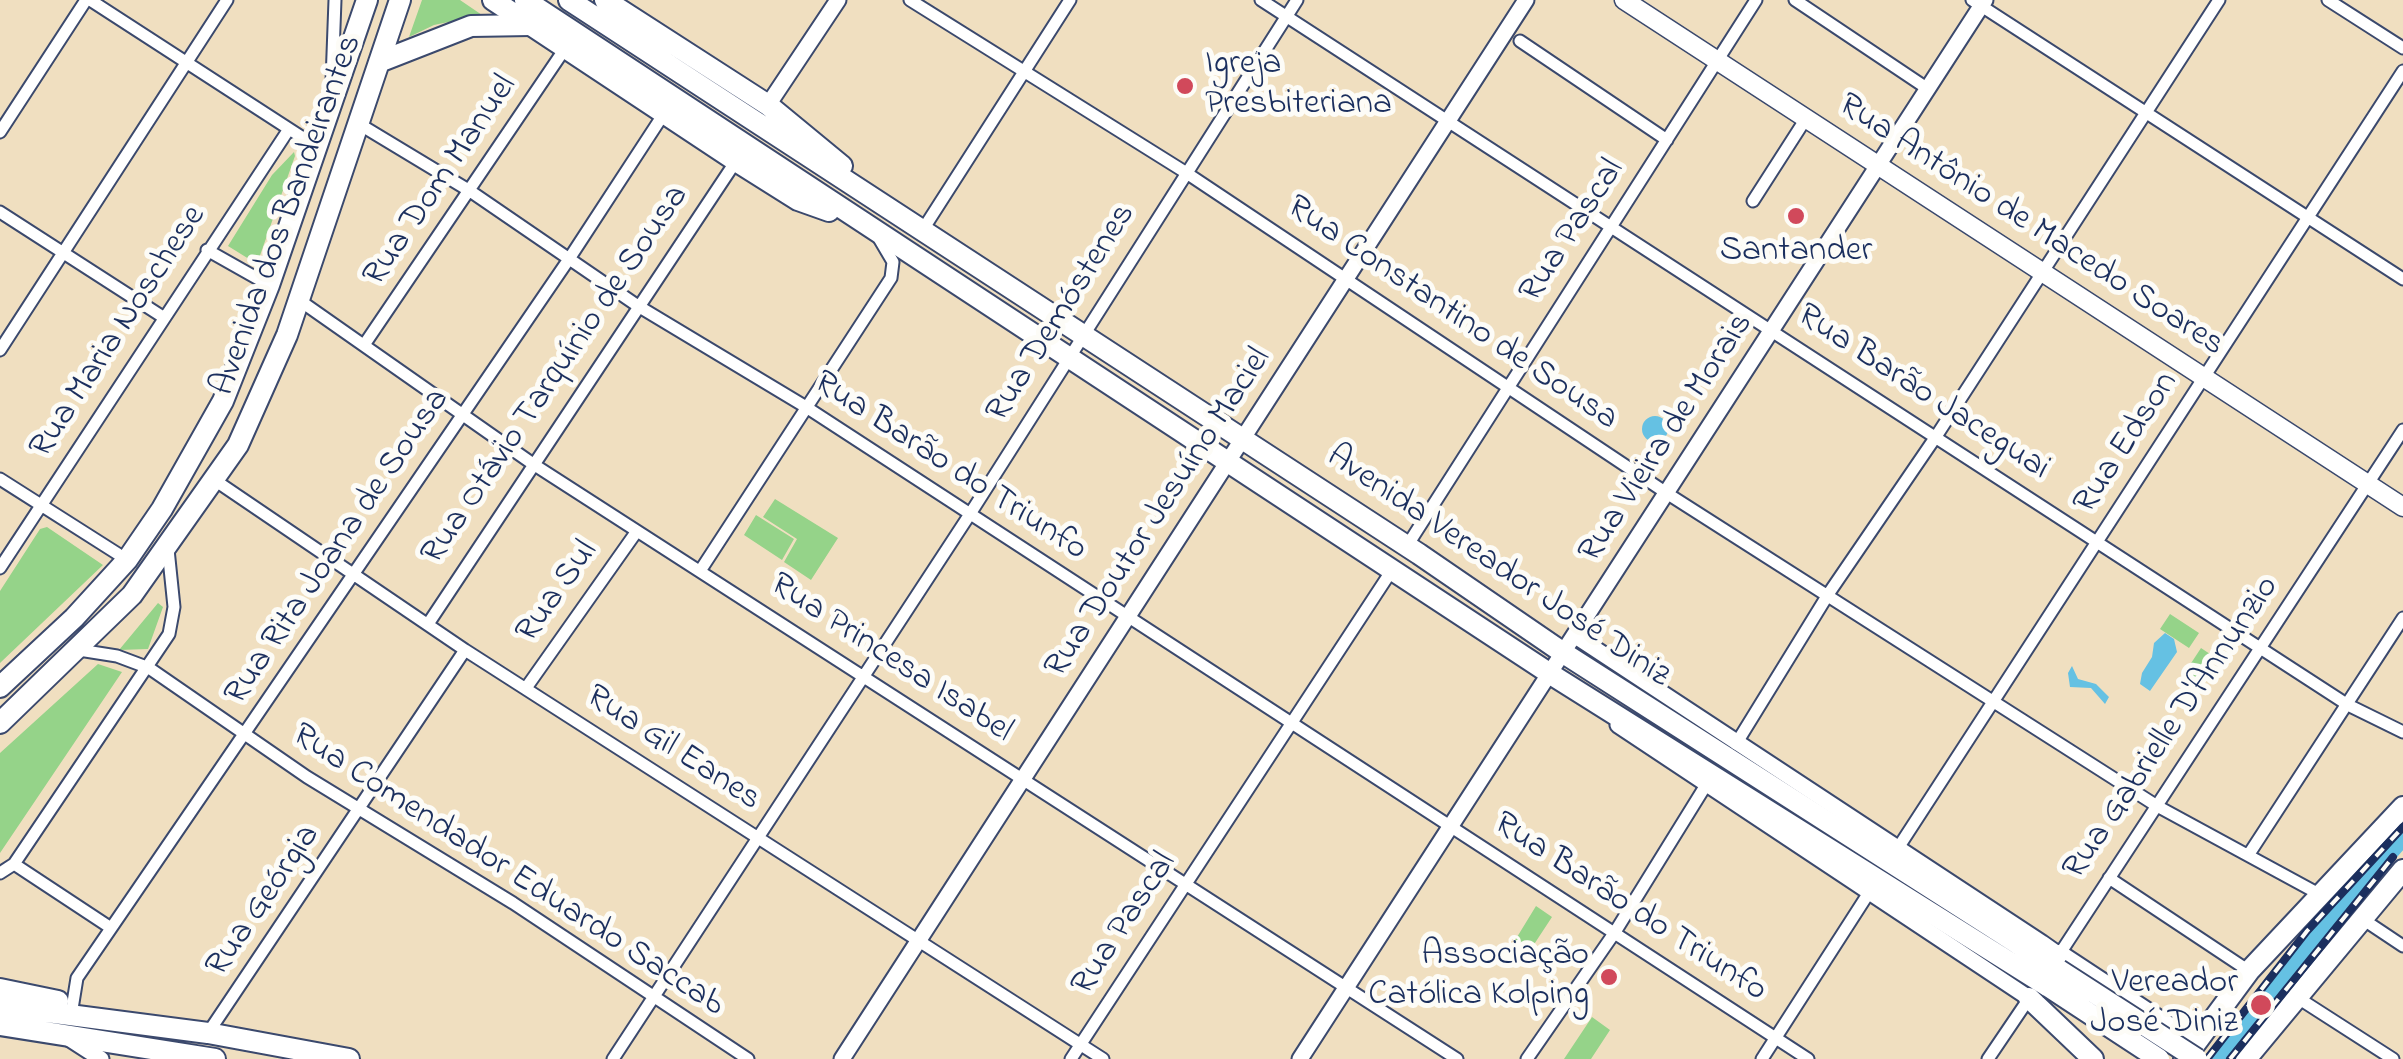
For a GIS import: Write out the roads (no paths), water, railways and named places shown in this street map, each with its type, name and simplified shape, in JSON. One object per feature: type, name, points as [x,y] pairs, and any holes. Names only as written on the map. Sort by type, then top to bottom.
[{"type":"main road","name":"Avenida dos Bandeirantes","points":[[0,687],[74,618],[127,560],[162,508],[222,401],[269,285],[367,0]]},
{"type":"main road","name":"Avenida dos Bandeirantes","points":[[0,722],[79,650],[168,548],[216,481],[254,416],[299,300],[400,0]]},
{"type":"main road","points":[[493,0],[662,115],[798,200],[867,228]]},
{"type":"main road","name":"Avenida Vereador José Diniz","points":[[525,0],[1067,360],[1552,674],[2048,976],[2197,1050]]},
{"type":"main road","name":"Avenida Vereador José Diniz","points":[[569,0],[1407,546],[1571,646],[2048,976],[2160,1059]]},
{"type":"main road","name":"Rua Antônio de Macedo Soares","points":[[1624,0],[2403,508]]},
{"type":"main road","points":[[608,1],[768,105],[845,169],[862,190]]},
{"type":"main road","points":[[379,62],[471,26],[532,25]]},
{"type":"main road","points":[[2184,1059],[2197,1050],[2249,971],[2403,808]]},
{"type":"main road","points":[[2250,1057],[2295,996],[2403,870]]},
{"type":"main road","points":[[2048,976],[2166,1026],[2197,1050]]},
{"type":"main road","points":[[2048,976],[2093,1059]]},
{"type":"main road","points":[[0,989],[60,1002],[67,1021]]},
{"type":"main road","points":[[0,1006],[200,1058]]},
{"type":"main road","points":[[0,1039],[67,1021],[208,1034],[349,1059]]},
{"type":"main road","points":[[0,1025],[35,1032]]},
{"type":"main road","points":[[2147,1059],[2166,1036],[2166,1026]]},
{"type":"street","points":[[0,132],[88,0],[317,146]]},
{"type":"street","points":[[0,350],[227,0]]},
{"type":"street","name":"Avenida dos Bandeirantes","points":[[331,106],[335,0]]},
{"type":"street","points":[[768,105],[838,0]]},
{"type":"street","name":"Rua Constantino de Sousa","points":[[910,0],[1348,277],[1668,494],[1829,593],[1993,702],[2157,806],[2319,894]]},
{"type":"street","points":[[922,231],[1070,0]]},
{"type":"street","name":"Rua Barão Jaceguai","points":[[1260,0],[2348,705],[2403,732]]},
{"type":"street","name":"Rua Demóstenes","points":[[613,1059],[970,514],[1297,0]]},
{"type":"street","name":"Rua Doutor Jesuíno Maciel","points":[[842,1059],[1526,0]]},
{"type":"street","name":"Rua Pascal","points":[[1407,546],[1756,0]]},
{"type":"street","points":[[1796,0],[1928,89]]},
{"type":"street","points":[[1736,744],[1829,593],[1937,436],[2143,110],[2218,0]]},
{"type":"street","points":[[2328,0],[2403,48]]},
{"type":"street","points":[[1980,2],[2403,280]]},
{"type":"street","name":"Rua Vieira de Morais","points":[[1300,1059],[1571,646],[1980,2]]},
{"type":"street","points":[[1520,40],[1667,140]]},
{"type":"street","name":"Rua Dom Manuel","points":[[364,345],[564,50]]},
{"type":"street","name":"Rua Edson","points":[[1898,848],[2403,70]]},
{"type":"street","name":"Rua Rita Joana de Sousa","points":[[67,1021],[74,986],[111,928],[569,259],[662,115]]},
{"type":"street","points":[[1754,202],[1806,120]]},
{"type":"street","name":"Rua Barão do Triunfo","points":[[359,124],[470,191],[638,306],[806,407],[1808,1059]]},
{"type":"street","name":"Rua Maria Noschese","points":[[0,568],[289,130]]},
{"type":"street","name":"Rua Otávio Tarquínio de Sousa","points":[[428,624],[736,162]]},
{"type":"street","points":[[0,212],[163,317]]},
{"type":"street","points":[[700,570],[891,278],[891,255],[867,228]]},
{"type":"street","points":[[207,250],[269,285]]},
{"type":"street","name":"Rua Princesa Isabel","points":[[299,300],[533,464],[1457,1059]]},
{"type":"street","name":"Rua Gabrielle D'Annunzio","points":[[1988,1059],[2048,976],[2403,430]]},
{"type":"street","points":[[0,479],[118,554]]},
{"type":"street","name":"Rua Gil Eanes","points":[[216,481],[466,650],[1103,1059]]},
{"type":"street","name":"Rua Sul","points":[[526,688],[637,531]]},
{"type":"street","points":[[0,873],[14,864],[149,668],[174,620],[168,548]]},
{"type":"street","name":"Rua Pascal","points":[[1072,1059],[1392,570]]},
{"type":"street","points":[[2249,854],[2403,618]]},
{"type":"street","name":"Avenida Vereador José Diniz","points":[[1571,646],[1736,744],[1898,848],[2048,976]]},
{"type":"street","name":"Rua Comendador Eduardo Saccab","points":[[79,650],[117,656],[149,668],[245,737],[514,902],[748,1059]]},
{"type":"street","name":"Rua Geórgia","points":[[208,1034],[466,650]]},
{"type":"street","name":"Avenida Vereador José Diniz","points":[[1595,701],[1633,738],[1870,891],[2048,976]]},
{"type":"street","points":[[1527,1059],[1615,932],[1706,785]]},
{"type":"street","points":[[14,864],[111,928]]},
{"type":"street","points":[[2109,878],[2249,971]]},
{"type":"street","points":[[1762,1059],[1870,891]]},
{"type":"street","points":[[2360,917],[2403,946]]},
{"type":"street","points":[[2295,996],[2393,1059]]},
{"type":"street","points":[[67,1021],[100,1059]]},
{"type":"water","points":[[1655,416],[1664,420],[1668,429],[1664,438],[1655,442],[1646,438],[1642,429],[1646,420]]},
{"type":"water","points":[[2165,633],[2174,639],[2177,652],[2150,691],[2140,684],[2142,673],[2152,657],[2154,643]]},
{"type":"water","points":[[2072,666],[2078,679],[2096,684],[2109,697],[2105,704],[2091,688],[2070,687],[2068,673]]},
{"type":"waterway","points":[[2217,1059],[2303,949],[2403,835]]},
{"type":"railway","points":[[2207,1059],[2307,931],[2403,827]]},
{"type":"railway","points":[[2230,1059],[2393,857]]},
{"type":"place","name":"Igreja Presbiteriana","points":[[1185,86]]},
{"type":"place","name":"Santander","points":[[1796,216]]},
{"type":"place","name":"Associação Católica Kolping","points":[[1609,977]]},
{"type":"place","name":"Vereador José Diniz","points":[[2261,1005]]}]
